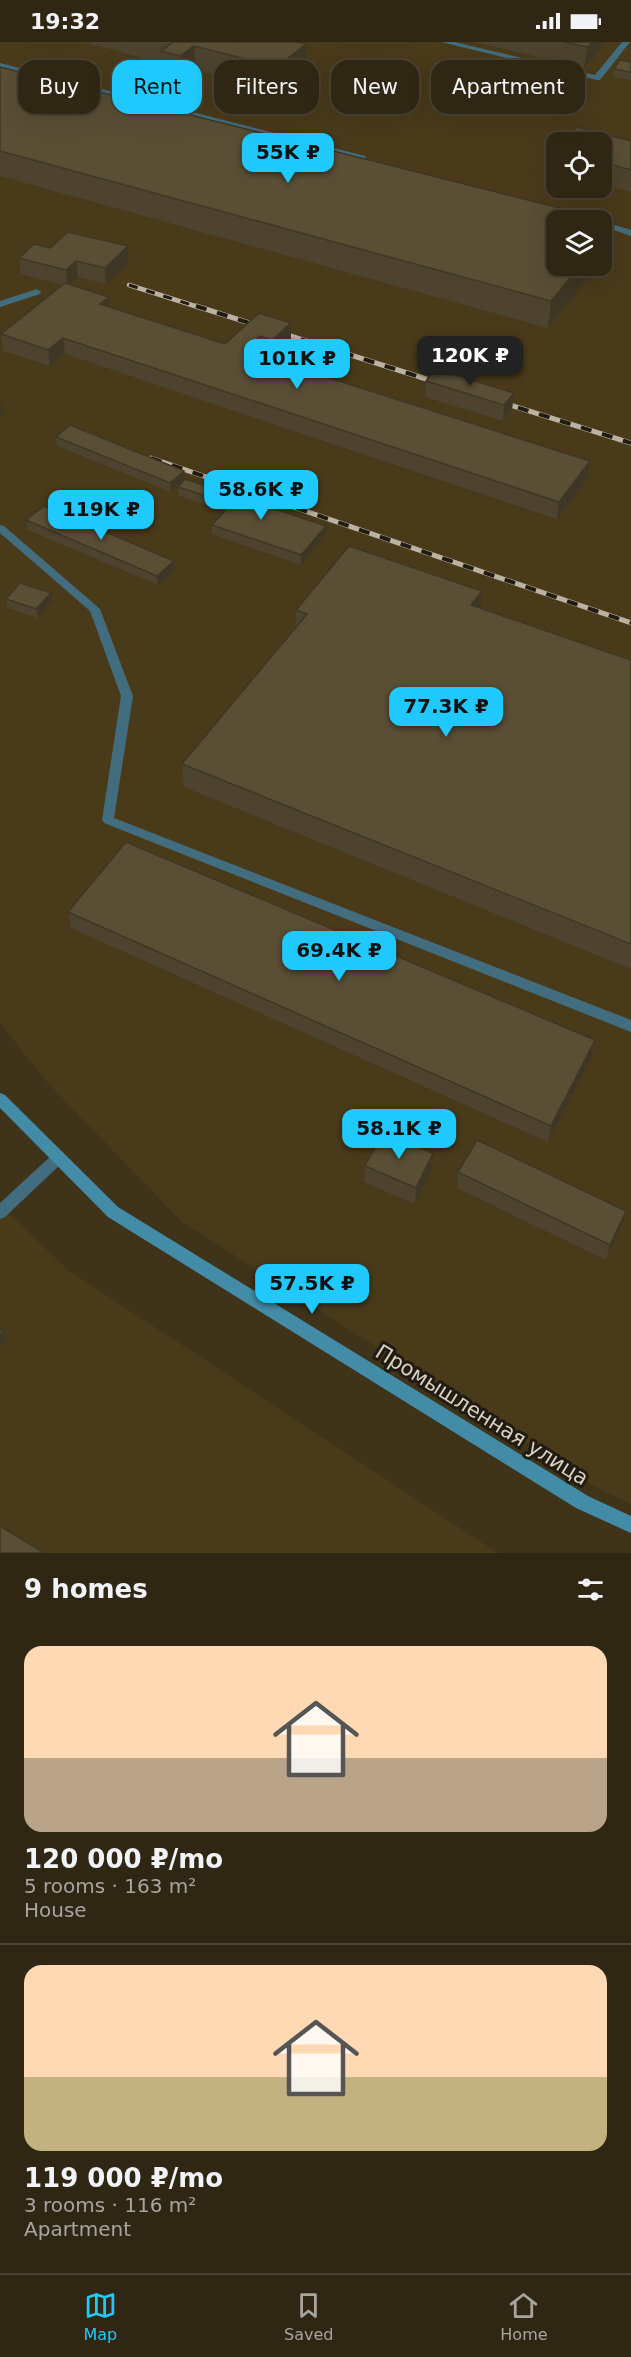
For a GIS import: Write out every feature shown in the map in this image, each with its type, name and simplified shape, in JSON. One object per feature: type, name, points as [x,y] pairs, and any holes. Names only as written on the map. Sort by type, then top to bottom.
[{"type":"main road","name":"Промышленная улица","points":[[0,1099],[113,1212],[582,1502],[631,1525]]},
{"type":"lane","points":[[445,42],[597,78],[626,42]]},
{"type":"lane","points":[[0,64],[376,162]]},
{"type":"lane","points":[[612,227],[631,233]]},
{"type":"lane","points":[[0,304],[37,292]]},
{"type":"lane","points":[[0,528],[95,609],[127,696],[108,820],[631,1026]]},
{"type":"lane","points":[[0,1212],[58,1158]]},
{"type":"shaded area","points":[[0,42],[631,42],[631,1504],[591,1485],[181,1221],[46,1081],[0,1023]]},
{"type":"shaded area","points":[[0,1205],[68,1270],[498,1553],[0,1553]]},
{"type":"building","points":[[173,42],[296,42],[306,44],[286,60],[249,60],[194,46],[180,56],[161,51]]},
{"type":"building","points":[[564,42],[592,42],[587,47]]},
{"type":"building","points":[[620,60],[631,62],[631,72],[614,69]]},
{"type":"building","points":[[0,67],[18,72],[18,114],[100,114],[100,92],[112,95],[112,114],[186,114],[567,210],[546,210],[546,276],[572,276],[551,301],[0,151]]},
{"type":"building","points":[[577,127],[596,132],[572,132]]},
{"type":"building","points":[[612,136],[631,141],[631,170],[612,165]]},
{"type":"building","points":[[68,232],[128,246],[105,268],[76,261],[66,270],[19,258],[34,244],[50,248]]},
{"type":"building","points":[[65,283],[109,297],[100,304],[225,344],[259,313],[291,323],[272,340],[260,336],[245,351],[590,461],[559,502],[63,338],[48,350],[1,334]]},
{"type":"building","points":[[436,369],[514,393],[504,405],[426,381]]},
{"type":"building","points":[[70,425],[184,471],[170,483],[56,437]]},
{"type":"building","points":[[185,479],[326,526],[301,555],[212,525],[231,504],[178,487]]},
{"type":"building","points":[[44,506],[174,561],[157,576],[26,520]]},
{"type":"building","points":[[349,546],[482,591],[471,605],[631,660],[631,944],[182,764],[307,614],[296,610]]},
{"type":"building","points":[[20,583],[51,593],[36,609],[6,599]]},
{"type":"building","points":[[126,842],[595,1040],[551,1126],[68,912]]},
{"type":"building","points":[[383,1132],[433,1153],[416,1188],[365,1166]]},
{"type":"building","points":[[477,1140],[626,1211],[610,1245],[458,1172]]},
{"type":"building","points":[[0,1526],[44,1553],[0,1553]]},
{"type":"railway","points":[[129,285],[201,308]]},
{"type":"railway","points":[[196,306],[442,384]]},
{"type":"railway","points":[[497,401],[631,443]]},
{"type":"railway","points":[[151,458],[631,623]]}]
